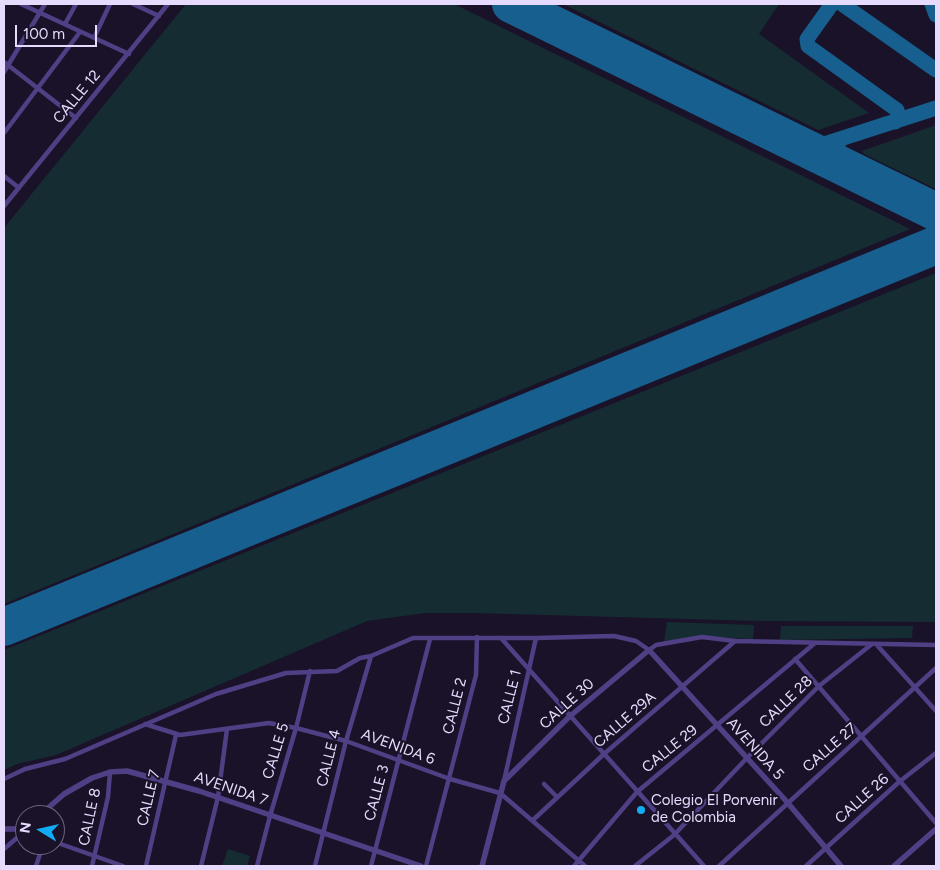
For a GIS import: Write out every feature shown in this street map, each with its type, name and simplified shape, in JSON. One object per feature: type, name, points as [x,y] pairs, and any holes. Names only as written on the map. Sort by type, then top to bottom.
[{"type":"street","points":[[21,4],[129,54]]},
{"type":"street","points":[[4,72],[45,4]]},
{"type":"street","points":[[65,24],[76,4]]},
{"type":"street","points":[[94,38],[110,4]]},
{"type":"street","points":[[133,4],[159,16]]},
{"type":"street","name":"CALLE 12","points":[[4,206],[168,4]]},
{"type":"street","points":[[4,133],[80,32]]},
{"type":"street","points":[[4,62],[76,118]]},
{"type":"street","points":[[4,176],[18,188]]},
{"type":"street","points":[[4,779],[25,769],[65,758],[216,694],[260,679],[286,673],[336,671],[360,658],[371,656],[413,638],[614,636],[636,640],[649,650],[656,646],[702,638],[734,641],[936,645]]},
{"type":"street","name":"CALLE 2","points":[[426,866],[476,675],[477,637]]},
{"type":"street","points":[[501,638],[674,835],[704,866]]},
{"type":"street","name":"CALLE 1","points":[[482,866],[504,781],[536,638]]},
{"type":"street","name":"CALLE 3","points":[[371,866],[430,639]]},
{"type":"street","name":"CALLE 29A","points":[[533,820],[604,754],[734,641]]},
{"type":"street","name":"CALLE 29","points":[[574,866],[637,792],[815,643]]},
{"type":"street","points":[[874,644],[936,711]]},
{"type":"street","name":"CALLE 28","points":[[635,866],[674,835],[819,686],[874,644]]},
{"type":"street","name":"AVENIDA 5","points":[[649,650],[787,802],[841,866]]},
{"type":"street","name":"CALLE 30","points":[[504,781],[569,717],[649,650]]},
{"type":"street","name":"CALLE 4","points":[[315,866],[346,741],[371,656]]},
{"type":"street","points":[[795,659],[936,823]]},
{"type":"street","name":"CALLE 27","points":[[719,866],[936,668]]},
{"type":"street","name":"CALLE 5","points":[[257,866],[310,671]]},
{"type":"street","name":"AVENIDA 6","points":[[176,735],[269,723],[346,741],[450,779],[500,793],[585,866]]},
{"type":"street","points":[[145,724],[176,735]]},
{"type":"street","points":[[201,866],[218,797],[227,729]]},
{"type":"street","name":"CALLE 7","points":[[146,866],[176,735]]},
{"type":"street","name":"CALLE 26","points":[[806,866],[936,752]]},
{"type":"street","points":[[508,762],[518,768]]},
{"type":"street","name":"AVENIDA 7","points":[[53,805],[78,785],[110,772],[128,771],[218,797],[323,835],[421,866]]},
{"type":"street","name":"CALLE 8","points":[[92,866],[108,797],[110,772]]},
{"type":"street","points":[[544,784],[557,797]]},
{"type":"street","points":[[894,866],[936,829]]},
{"type":"street","points":[[4,849],[15,839]]},
{"type":"street","points":[[65,846],[123,866]]},
{"type":"green space","points":[[186,4],[454,4],[910,229],[4,604],[4,228]]},
{"type":"green space","points":[[563,4],[779,4],[759,34],[869,113],[818,130]]},
{"type":"green space","points":[[936,125],[936,189],[864,154],[862,151]]},
{"type":"green space","points":[[936,273],[936,622],[760,621],[473,613],[425,613],[367,621],[56,755],[17,764],[4,770],[4,650]]},
{"type":"green space","points":[[667,622],[754,625],[753,639],[701,637],[664,642]]},
{"type":"green space","points":[[781,626],[913,626],[912,638],[780,640]]},
{"type":"green space","points":[[228,849],[250,856],[247,866],[222,866]]},
{"type":"taxiway","points":[[832,4],[807,39],[808,46],[897,110],[899,117],[895,122]]},
{"type":"taxiway","points":[[842,4],[936,70]]},
{"type":"taxiway","points":[[932,4],[936,15]]},
{"type":"taxiway","points":[[809,149],[936,108]]},
{"type":"taxiway","points":[[836,163],[833,151],[840,141]]},
{"type":"runway","points":[[511,4],[936,212]]},
{"type":"runway","points":[[4,627],[936,245]]},
{"type":"place","name":"Colegio El Porvenir de Colombia","points":[[641,810]]}]
